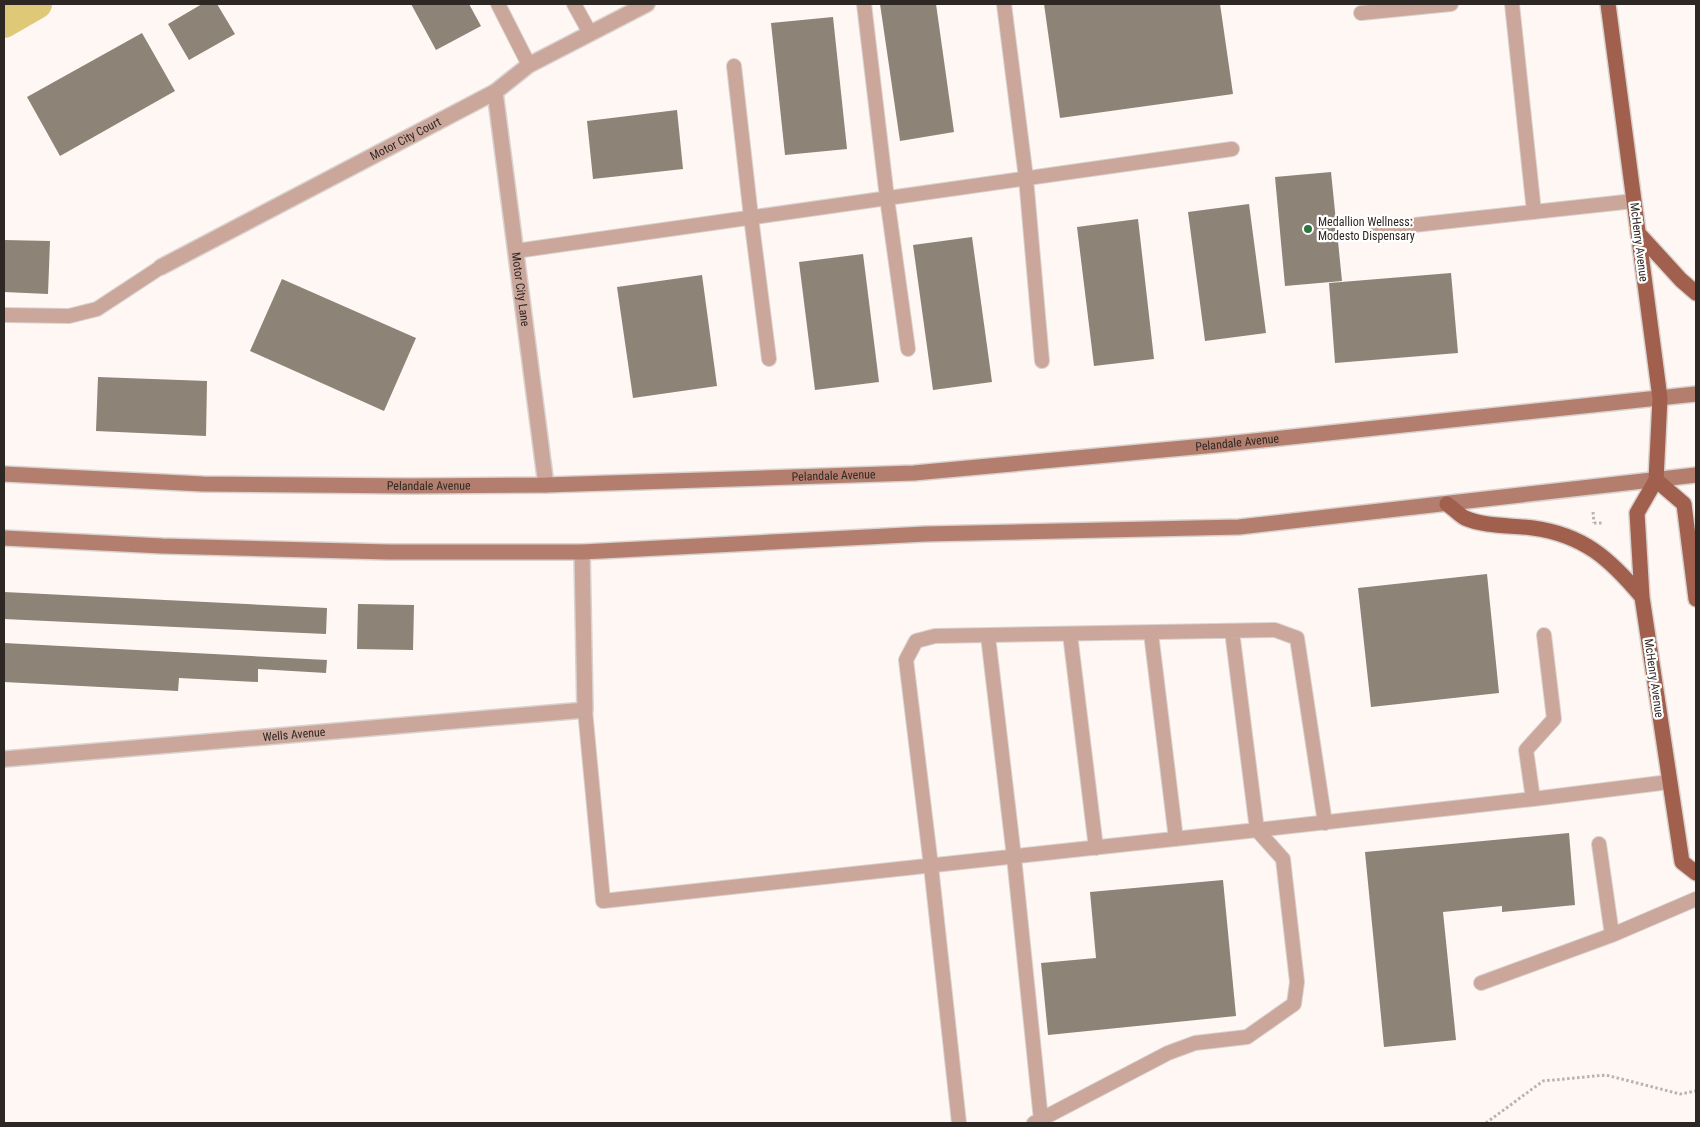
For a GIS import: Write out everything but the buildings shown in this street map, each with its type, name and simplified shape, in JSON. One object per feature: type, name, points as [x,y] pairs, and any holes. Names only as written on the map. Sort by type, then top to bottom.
[{"type":"main road","name":"McHenry Avenue","points":[[1608,4],[1660,398],[1656,480],[1637,513],[1642,598],[1682,862],[1696,874]]},
{"type":"main road","points":[[1638,233],[1681,280],[1696,293]]},
{"type":"main road","name":"Pelandale Avenue","points":[[4,474],[203,484],[546,485],[914,473],[1216,445],[1696,394]]},
{"type":"main road","points":[[4,538],[162,546],[389,552],[582,552],[925,534],[1239,527],[1696,475]]},
{"type":"main road","points":[[1656,480],[1684,504],[1696,599]]},
{"type":"main road","points":[[1447,504],[1464,518],[1495,525],[1534,528],[1579,540],[1620,571],[1642,598]]},
{"type":"street","name":"Motor City Court","points":[[161,267],[494,92],[529,65],[647,4]]},
{"type":"street","name":"Motor City Lane","points":[[494,92],[546,485]]},
{"type":"street","points":[[582,552],[585,710]]},
{"type":"street","name":"Wells Avenue","points":[[4,760],[585,710]]},
{"type":"lane","points":[[498,4],[529,65]]},
{"type":"lane","points":[[574,4],[590,33]]},
{"type":"lane","points":[[864,4],[887,198],[908,349]]},
{"type":"lane","points":[[1004,4],[1026,178],[1042,360]]},
{"type":"lane","points":[[1361,13],[1451,4]]},
{"type":"lane","points":[[1512,4],[1534,212]]},
{"type":"lane","points":[[734,66],[769,359]]},
{"type":"lane","points":[[516,251],[1232,149]]},
{"type":"lane","points":[[1378,229],[1634,201]]},
{"type":"lane","points":[[4,315],[70,316],[97,309],[161,267]]},
{"type":"lane","points":[[959,1123],[906,660],[916,641],[935,636],[1275,630],[1297,638],[1324,823]]},
{"type":"lane","points":[[988,636],[1014,857],[1037,1122],[1168,1053],[1195,1043],[1247,1037],[1294,1004],[1297,982],[1283,859],[1257,830],[1232,631]]},
{"type":"lane","points":[[1151,633],[1176,839]]},
{"type":"lane","points":[[1070,634],[1096,848]]},
{"type":"lane","points":[[1533,799],[1526,750],[1554,719],[1544,635]]},
{"type":"lane","points":[[585,710],[603,901],[1324,823],[1669,782]]},
{"type":"lane","points":[[1599,844],[1612,935]]},
{"type":"lane","points":[[1481,983],[1612,935],[1696,899]]},
{"type":"path","points":[[1593,512],[1594,523]]},
{"type":"path","points":[[1486,1123],[1542,1081],[1606,1076],[1680,1094],[1696,1091]]},
{"type":"waterway","points":[[4,23],[37,4]]},
{"type":"place","name":"Medallion Wellness: Modesto Dispensary","points":[[1308,229]]}]
